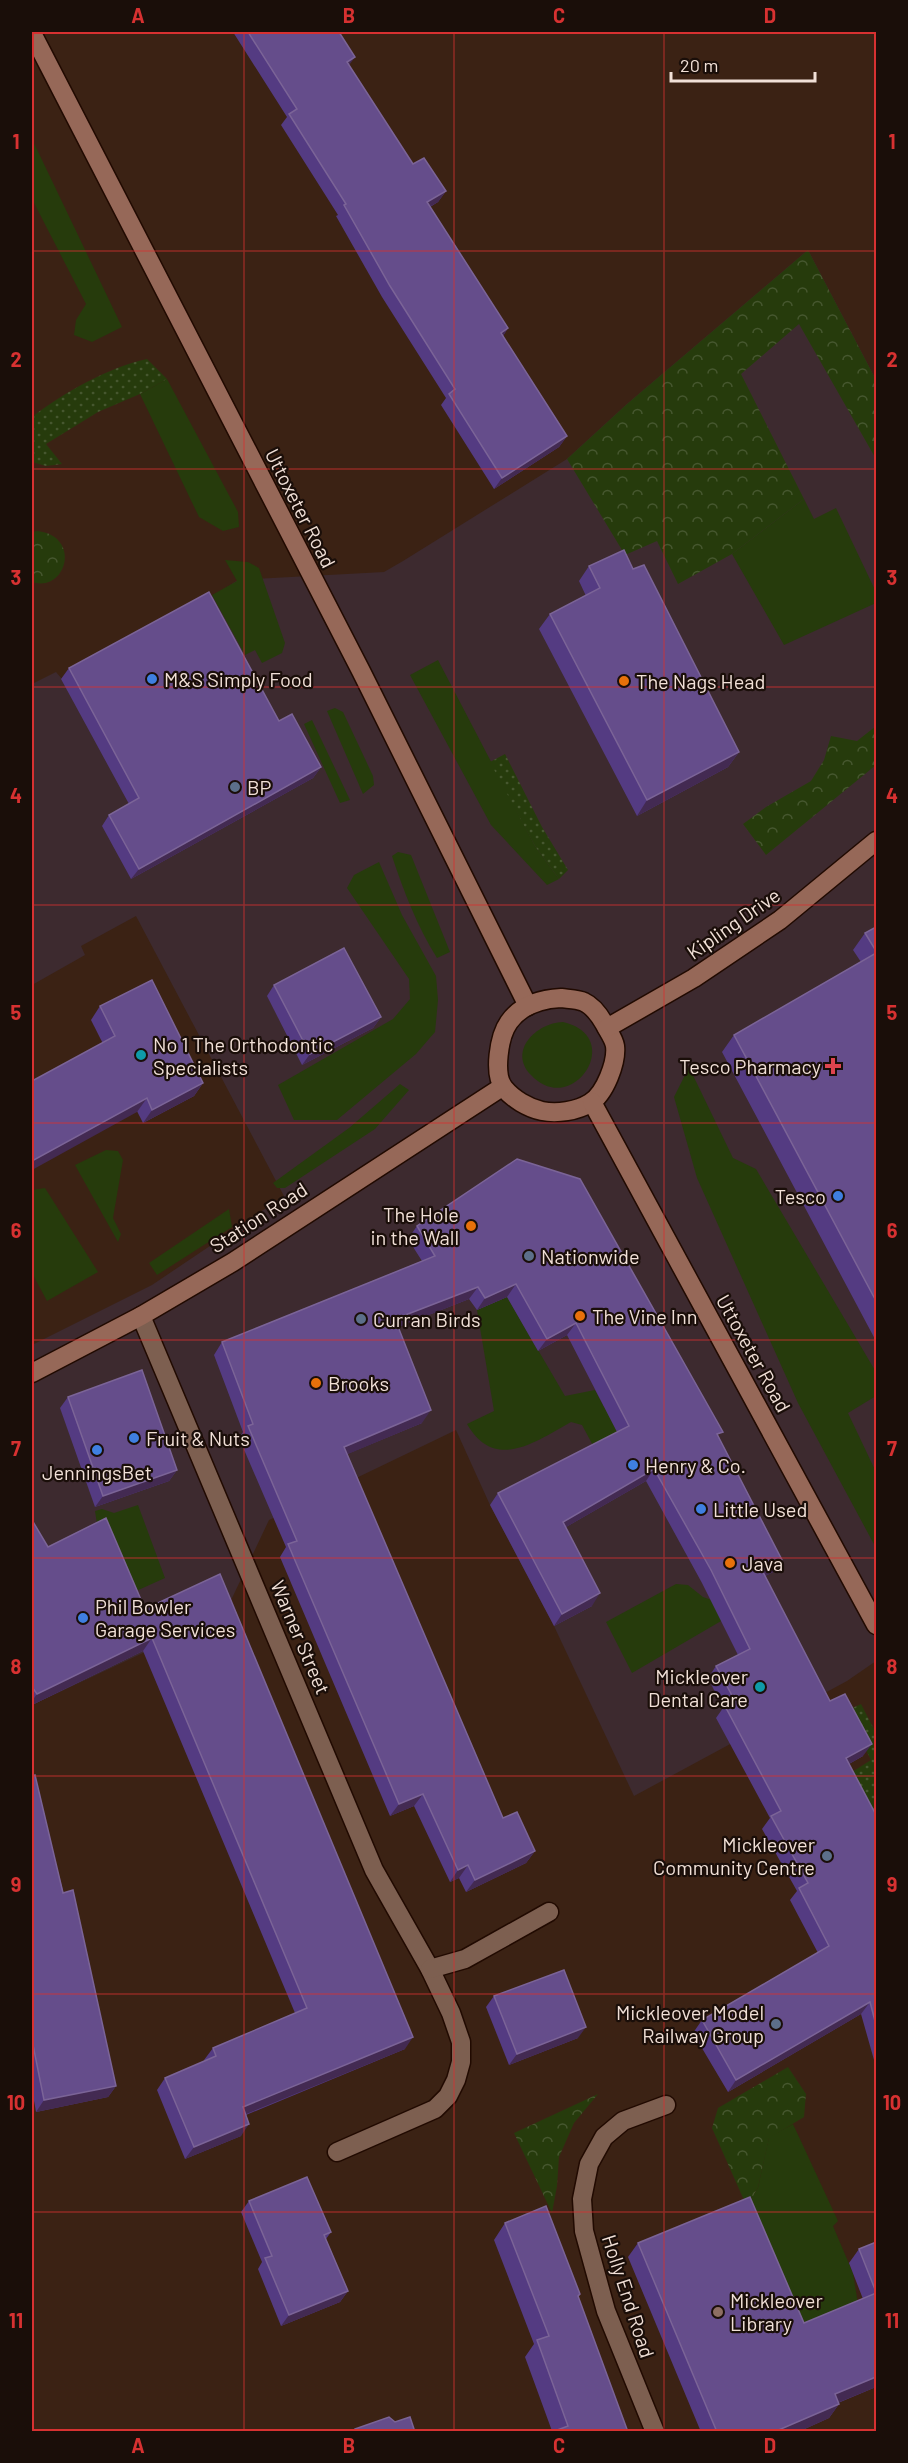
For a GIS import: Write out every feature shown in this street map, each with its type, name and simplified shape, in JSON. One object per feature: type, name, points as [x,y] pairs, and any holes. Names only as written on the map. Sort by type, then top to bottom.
[{"type":"main road","name":"Uttoxeter Road","points":[[32,33],[283,524],[361,671],[528,1006]]},
{"type":"main road","name":"Kipling Drive","points":[[607,1028],[694,978],[780,920],[876,841]]},
{"type":"main road","points":[[561,998],[584,1002],[598,1014],[615,1044],[613,1068],[592,1102],[561,1113],[542,1111],[524,1106],[502,1087],[498,1067],[499,1048],[508,1023],[528,1006],[548,999],[561,998]]},
{"type":"main road","name":"Station Road","points":[[32,1372],[141,1316],[233,1262],[502,1087]]},
{"type":"main road","name":"Uttoxeter Road","points":[[592,1102],[876,1625]]},
{"type":"street","name":"Warner Street","points":[[141,1316],[374,1870],[430,1969],[451,2013],[461,2042],[461,2062],[456,2080],[448,2096],[435,2109],[337,2152]]},
{"type":"street","points":[[430,1969],[465,1959],[549,1912]]},
{"type":"street","name":"Holly End Road","points":[[655,2432],[606,2311],[584,2231],[582,2199],[590,2164],[604,2137],[623,2121],[666,2105]]},
{"type":"shaded area","points":[[808,250],[876,380],[876,1661],[847,1681],[634,1796],[554,1626],[490,1505],[456,1430],[269,1520],[224,1615],[32,1705],[32,1345],[152,1285],[284,1196],[136,916],[81,946],[85,955],[32,985],[32,684],[56,672],[62,679],[202,603],[238,580],[384,572],[567,459],[627,404]]},
{"type":"green space","points":[[32,139],[122,327],[92,342],[74,335],[76,320],[86,304],[32,199]]},
{"type":"green space","points":[[808,250],[876,380],[876,459],[799,324],[741,374],[804,499],[732,554],[678,584],[657,541],[625,555],[567,459],[627,404]]},
{"type":"green space","points":[[147,359],[167,379],[140,394],[98,412],[46,444],[62,464],[46,466],[32,462],[32,417],[87,382],[117,368]]},
{"type":"green space","points":[[167,379],[238,512],[239,527],[223,531],[199,517],[140,394]]},
{"type":"green space","points":[[804,499],[814,519],[836,508],[876,592],[876,603],[784,645],[732,554]]},
{"type":"green space","points":[[38,531],[52,535],[60,543],[64,553],[64,563],[60,572],[53,580],[44,583],[32,582],[32,532]]},
{"type":"green space","points":[[225,560],[248,562],[259,568],[285,643],[282,653],[262,663],[255,650],[245,655],[212,595],[237,581]]},
{"type":"green space","points":[[438,660],[535,846],[559,879],[547,885],[491,825],[410,675]]},
{"type":"green space","points":[[335,708],[343,712],[373,776],[374,785],[363,794],[327,711]]},
{"type":"green space","points":[[312,720],[350,800],[340,803],[304,724]]},
{"type":"green space","points":[[876,726],[876,765],[766,855],[743,824],[766,807],[811,781],[824,760],[831,736],[857,741]]},
{"type":"green space","points":[[505,754],[542,827],[568,870],[559,879],[535,846],[490,762]]},
{"type":"green space","points":[[398,852],[411,855],[450,952],[437,958],[417,921],[401,883],[392,856]]},
{"type":"green space","points":[[379,862],[402,915],[436,976],[438,1000],[435,1032],[416,1054],[337,1120],[294,1120],[278,1085],[393,1019],[410,999],[409,979],[347,888],[354,875]]},
{"type":"green space","points":[[563,1022],[582,1030],[591,1043],[592,1057],[586,1071],[576,1082],[562,1087],[547,1086],[531,1075],[525,1066],[522,1057],[524,1048],[528,1040],[543,1027]]},
{"type":"green space","points":[[689,1067],[733,1158],[756,1169],[876,1372],[876,1396],[848,1413],[876,1472],[876,1548],[798,1403],[697,1178],[674,1097]]},
{"type":"green space","points":[[400,1084],[409,1090],[375,1129],[285,1188],[277,1188],[273,1183],[349,1128]]},
{"type":"green space","points":[[106,1150],[118,1151],[123,1160],[113,1218],[121,1234],[118,1242],[75,1165]]},
{"type":"green space","points":[[45,1188],[98,1272],[47,1301],[32,1273],[32,1190]]},
{"type":"green space","points":[[229,1209],[232,1227],[157,1275],[149,1263]]},
{"type":"green space","points":[[507,1297],[565,1396],[595,1390],[604,1407],[613,1409],[624,1436],[596,1451],[582,1425],[571,1422],[544,1438],[516,1448],[503,1450],[490,1447],[478,1439],[467,1424],[494,1411],[477,1310]]},
{"type":"green space","points":[[138,1505],[165,1578],[125,1596],[98,1530],[95,1511],[102,1509],[114,1513]]},
{"type":"green space","points":[[676,1584],[688,1585],[703,1597],[740,1610],[632,1673],[606,1622]]},
{"type":"green space","points":[[861,1704],[876,1733],[876,1817],[852,1772],[871,1760],[846,1711]]},
{"type":"green space","points":[[788,2067],[806,2094],[804,2117],[769,2138],[758,2187],[747,2207],[712,2128],[718,2108]]},
{"type":"green space","points":[[598,2094],[574,2123],[559,2157],[552,2213],[514,2133]]},
{"type":"green space","points":[[793,2124],[838,2221],[833,2226],[853,2273],[859,2310],[799,2329],[747,2207],[758,2187],[769,2137]]},
{"type":"building","points":[[248,32],[339,32],[355,57],[347,62],[413,164],[424,158],[446,191],[427,202],[508,328],[501,333],[567,436],[502,478],[449,394],[455,389],[390,286],[344,205],[346,204],[289,114],[297,109]]},
{"type":"building","name":"The Nags Head","points":[[624,550],[633,569],[644,565],[739,752],[647,800],[550,614],[600,588],[589,566]]},
{"type":"building","points":[[209,592],[279,721],[292,714],[321,767],[139,869],[109,815],[139,798],[69,668]]},
{"type":"building","points":[[876,927],[876,951],[865,933]]},
{"type":"building","points":[[344,948],[381,1017],[310,1054],[274,985]]},
{"type":"building","name":"Tesco","points":[[876,953],[876,1301],[734,1035]]},
{"type":"building","points":[[152,980],[203,1083],[152,1110],[147,1098],[32,1161],[32,1081],[115,1036],[100,1006]]},
{"type":"building","points":[[517,1159],[580,1179],[723,1432],[717,1434],[782,1560],[762,1570],[830,1701],[845,1694],[872,1744],[846,1758],[876,1815],[876,2025],[870,2002],[736,2080],[702,2020],[829,1946],[799,1888],[808,1883],[771,1816],[781,1811],[725,1706],[735,1701],[716,1666],[750,1649],[711,1570],[654,1469],[563,1522],[600,1593],[562,1614],[498,1493],[629,1426],[576,1323],[547,1339],[516,1284],[485,1298],[478,1287],[395,1319],[431,1410],[344,1447],[503,1818],[517,1812],[535,1851],[475,1880],[468,1865],[458,1870],[423,1794],[399,1804],[288,1544],[297,1541],[248,1426],[253,1424],[222,1342],[435,1256],[417,1226]]},
{"type":"building","points":[[142,1370],[177,1470],[103,1496],[68,1397]]},
{"type":"building","points":[[106,1518],[145,1609],[220,1574],[413,2037],[243,2107],[249,2124],[194,2147],[165,2078],[216,2056],[213,2048],[307,2008],[152,1638],[37,1694],[32,1687],[32,1520],[48,1547]]},
{"type":"building","points":[[35,1775],[63,1893],[73,1890],[116,2086],[44,2100],[32,2040],[32,1776]]},
{"type":"building","points":[[564,1970],[586,2027],[517,2054],[494,1996]]},
{"type":"building","points":[[307,2177],[331,2232],[324,2235],[348,2291],[289,2315],[265,2258],[272,2256],[249,2201]]},
{"type":"building","name":"Mickleover Library","points":[[750,2197],[804,2323],[876,2293],[876,2377],[835,2394],[839,2404],[774,2432],[717,2432],[638,2243]]},
{"type":"building","points":[[546,2206],[580,2294],[578,2296],[628,2432],[552,2432],[568,2426],[537,2340],[549,2336],[505,2223]]},
{"type":"building","points":[[876,2242],[876,2292],[859,2249]]},
{"type":"building","points":[[389,2417],[395,2422],[410,2417],[415,2432],[356,2432],[355,2429]]},
{"type":"place","name":"M&S Simply Food","points":[[152,679]]},
{"type":"place","name":"The Nags Head","points":[[624,681]]},
{"type":"place","name":"BP","points":[[235,787]]},
{"type":"place","name":"No 1 The Orthodontic Specialists","points":[[141,1055]]},
{"type":"place","name":"Tesco Pharmacy","points":[[833,1066]]},
{"type":"place","name":"Tesco","points":[[838,1196]]},
{"type":"place","name":"The Hole in the Wall","points":[[471,1226]]},
{"type":"place","name":"Nationwide","points":[[529,1256]]},
{"type":"place","name":"The Vine Inn","points":[[580,1316]]},
{"type":"place","name":"Curran Birds","points":[[361,1319]]},
{"type":"place","name":"Brooks","points":[[316,1383]]},
{"type":"place","name":"Fruit & Nuts","points":[[134,1438]]},
{"type":"place","name":"JenningsBet","points":[[97,1450]]},
{"type":"place","name":"Henry & Co.","points":[[633,1465]]},
{"type":"place","name":"Little Used","points":[[701,1509]]},
{"type":"place","name":"Java","points":[[730,1563]]},
{"type":"place","name":"Phil Bowler Garage Services","points":[[83,1618]]},
{"type":"place","name":"Mickleover Dental Care","points":[[760,1687]]},
{"type":"place","name":"Mickleover Community Centre","points":[[827,1856]]},
{"type":"place","name":"Mickleover Model Railway Group","points":[[776,2024]]},
{"type":"place","name":"Mickleover Library","points":[[718,2312]]}]
